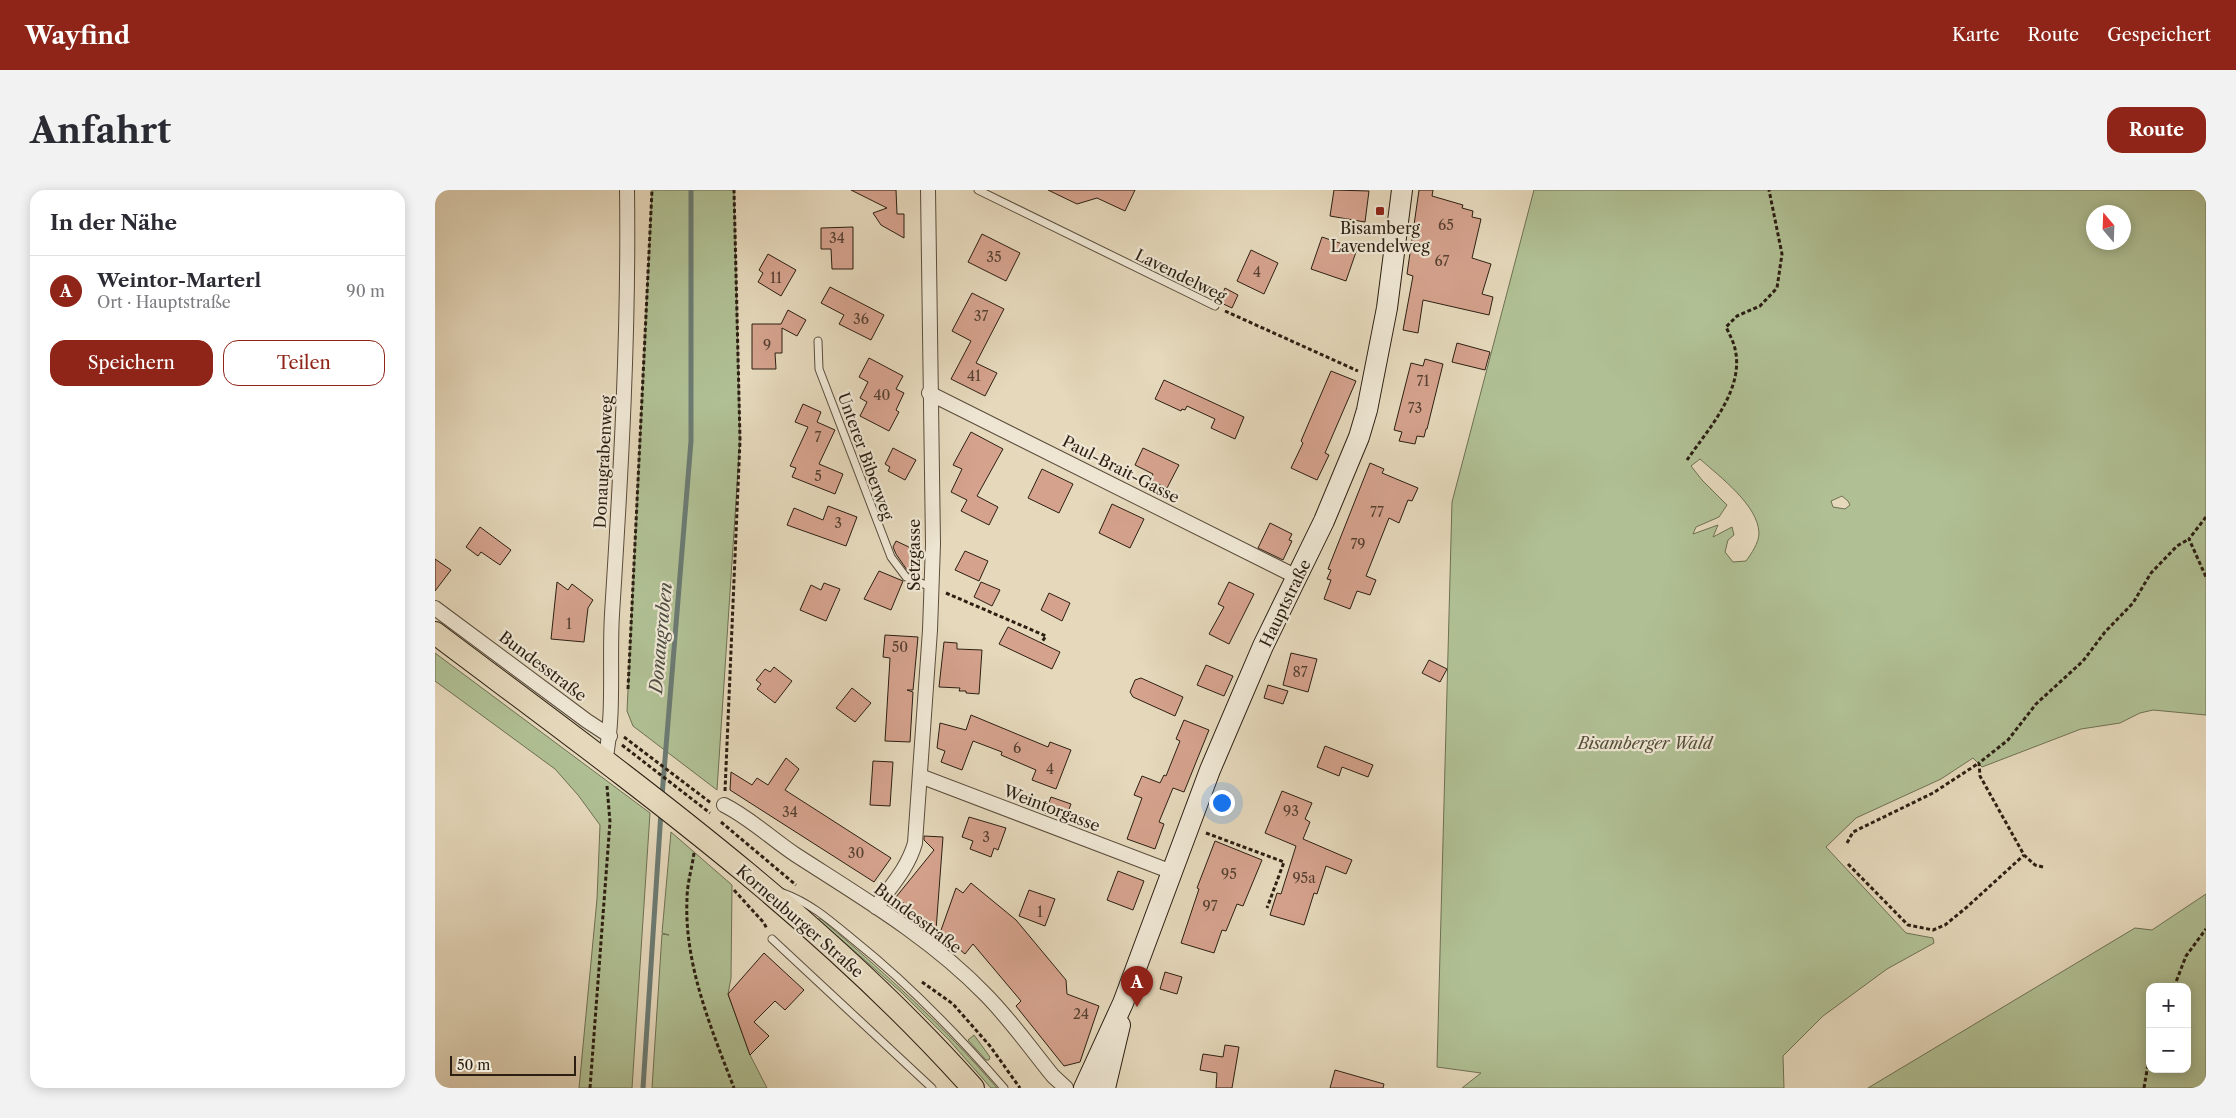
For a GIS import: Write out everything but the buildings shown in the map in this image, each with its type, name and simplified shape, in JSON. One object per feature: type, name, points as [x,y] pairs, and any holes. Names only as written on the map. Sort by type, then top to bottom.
[{"type":"main road","name":"Hauptstraße","points":[[1084,1088],[1123,1003],[1210,770],[1263,646],[1349,463],[1367,410],[1374,378],[1387,308],[1402,190]]},
{"type":"main road","name":"Korneuburger Straße","points":[[435,633],[610,764],[695,840],[764,888],[883,994],[942,1053],[973,1088]]},
{"type":"main road","name":"Hauptstraße","points":[[1105,1088],[1115,1052],[1123,1003]]},
{"type":"street","name":"Donaugrabenweg","points":[[615,736],[610,642],[627,324],[627,190]]},
{"type":"street","name":"Setzgasse","points":[[876,907],[904,870],[912,852],[915,843],[920,776],[933,544],[929,393],[928,190]]},
{"type":"street","name":"Paul-Brait-Gasse","points":[[929,393],[1297,577]]},
{"type":"street","name":"Bundesstraße","points":[[435,608],[587,721],[615,736]]},
{"type":"street","points":[[610,764],[615,736]]},
{"type":"street","name":"Weintorgasse","points":[[920,776],[1172,872]]},
{"type":"street","name":"Bundesstraße","points":[[724,805],[735,810],[778,843],[876,907],[944,957],[985,994],[1065,1088]]},
{"type":"lane","name":"Lavendelweg","points":[[978,190],[1215,306]]},
{"type":"lane","name":"Unterer Biberweg","points":[[818,341],[819,369],[891,557],[906,577],[931,587]]},
{"type":"lane","points":[[764,888],[801,900],[822,914],[885,965],[955,1033],[1004,1088]]},
{"type":"lane","points":[[772,939],[932,1088]]},
{"type":"path","points":[[628,692],[653,190]]},
{"type":"path","points":[[724,805],[740,440],[734,190]]},
{"type":"path","points":[[1687,460],[1727,400],[1735,374],[1735,346],[1726,327],[1737,316],[1760,306],[1777,288],[1782,254],[1769,190]]},
{"type":"path","name":"Lavendelweg","points":[[1215,306],[1374,378]]},
{"type":"path","points":[[1847,843],[1853,832],[1933,793],[1979,763],[2008,740],[2036,704],[2083,661],[2105,632],[2129,607],[2151,573],[2177,546],[2189,539],[2206,517]]},
{"type":"path","points":[[2189,539],[2206,577]]},
{"type":"path","points":[[931,587],[1046,636],[1041,643]]},
{"type":"path","points":[[615,736],[702,796]]},
{"type":"path","points":[[615,736],[708,811]]},
{"type":"path","points":[[1979,763],[1978,771],[1980,776],[2024,855],[2035,864],[2043,867]]},
{"type":"path","points":[[590,1088],[610,822],[610,764]]},
{"type":"path","points":[[1188,826],[1284,862],[1267,908]]},
{"type":"path","points":[[695,840],[702,855]]},
{"type":"path","points":[[695,840],[687,898],[688,933],[697,985],[734,1088]]},
{"type":"path","points":[[1848,864],[1907,925],[1933,930],[1945,925],[1967,907],[2024,855]]},
{"type":"path","points":[[733,889],[764,923],[772,939]]},
{"type":"path","points":[[2176,983],[2186,956],[2206,929]]},
{"type":"path","points":[[2144,1088],[2146,1073]]},
{"type":"green space","points":[[652,190],[734,190],[740,440],[717,790],[633,726],[627,711]]},
{"type":"green space","name":"Bisamberger Wald","points":[[1534,190],[2206,190],[2206,715],[2153,710],[2140,713],[2120,723],[2081,729],[1982,767],[1973,758],[1941,779],[1856,818],[1826,847],[1906,933],[1933,938],[1934,943],[1887,969],[1823,1016],[1783,1056],[1784,1088],[1462,1088],[1481,1073],[1437,1067],[1452,502]],"holes":[[[1700,459],[1737,492],[1752,512],[1757,523],[1758,541],[1746,561],[1733,562],[1725,552],[1728,540],[1734,535],[1732,527],[1713,537],[1718,525],[1693,534],[1696,527],[1719,517],[1727,505],[1691,466]],[[1842,496],[1850,505],[1845,509],[1833,507],[1831,501]]]},
{"type":"green space","points":[[435,653],[650,813],[632,1088],[579,1088],[597,899],[600,825],[578,795],[555,769],[435,681]]},
{"type":"green space","points":[[671,832],[732,885],[731,978],[728,994],[750,1055],[767,1088],[652,1088],[662,934],[669,935],[662,933]]},
{"type":"green space","points":[[2206,894],[2206,1088],[1868,1088],[2135,928],[2152,930]]},
{"type":"green space","points":[[818,919],[821,919],[913,1000],[997,1088],[991,1088],[949,1040],[902,993]]},
{"type":"green space","points":[[974,1035],[990,1057],[989,1060],[986,1060],[968,1040]]},
{"type":"waterway","name":"Donaugraben","points":[[662,796],[691,441],[691,190]]},
{"type":"waterway","name":"Donaugraben","points":[[643,1088],[661,812]]},
{"type":"place","name":"Bisamberg Lavendelweg","points":[[1380,211]]},
{"type":"place","name":"Weintor-Marterl","points":[[1137,1007]]}]
